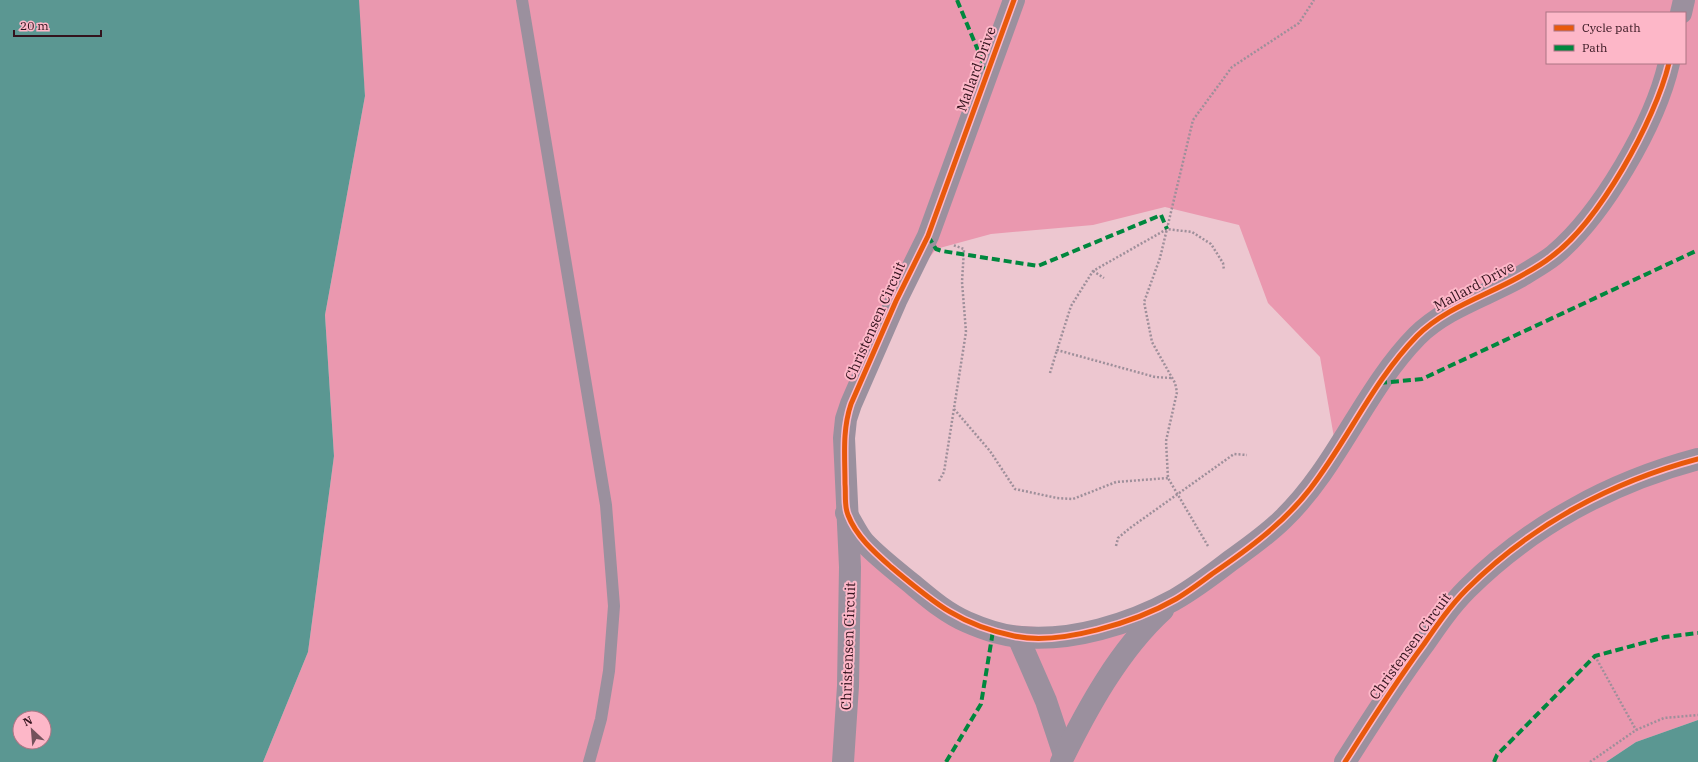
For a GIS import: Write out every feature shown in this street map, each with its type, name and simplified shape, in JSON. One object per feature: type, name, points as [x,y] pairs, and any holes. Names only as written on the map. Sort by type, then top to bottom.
[{"type":"street","name":"Mallard Drive","points":[[961,146],[1014,0]]},
{"type":"street","points":[[1681,12],[1684,0]]},
{"type":"street","name":"Mallard Drive","points":[[1175,600],[1221,568],[1284,519],[1310,489],[1400,355],[1432,322],[1520,277],[1552,257],[1574,237],[1594,211],[1621,171],[1645,128],[1669,64]]},
{"type":"street","name":"Christensen Circuit","points":[[843,762],[848,686],[850,575],[846,513],[844,438],[846,420],[851,404],[896,301],[928,236],[961,146]]},
{"type":"street","name":"Christensen Circuit","points":[[1345,762],[1388,692],[1446,612],[1466,590],[1499,560],[1528,536],[1570,510],[1641,477],[1698,459]]},
{"type":"street","points":[[846,513],[862,540],[889,565],[941,608],[966,622],[993,631],[1018,637],[1047,638],[1091,632],[1139,616],[1175,600]]},
{"type":"street","points":[[1062,758],[1082,720],[1127,650],[1151,621],[1175,600]]},
{"type":"street","points":[[1018,637],[1046,701],[1062,758]]},
{"type":"lane","points":[[522,0],[606,505],[614,606],[609,671],[601,719],[589,762]]},
{"type":"path","points":[[1221,568],[1177,496],[1168,478],[1166,441],[1177,392],[1172,378],[1152,342],[1144,302],[1160,258],[1193,120],[1232,68],[1299,23],[1314,0]]},
{"type":"path","points":[[1050,373],[1071,306],[1093,271],[1167,229],[1192,232],[1211,244],[1223,263],[1224,270]]},
{"type":"path","points":[[939,481],[944,472],[966,332],[962,282],[964,249],[953,245]]},
{"type":"path","points":[[1093,271],[1104,278]]},
{"type":"path","points":[[1056,350],[1154,377],[1172,378]]},
{"type":"path","points":[[954,409],[990,451],[1015,489],[1057,498],[1073,499],[1116,482],[1168,478]]},
{"type":"path","points":[[1116,546],[1118,538],[1234,454],[1247,455]]},
{"type":"path","points":[[1595,656],[1636,730]]},
{"type":"path","points":[[1590,762],[1636,730],[1664,718],[1698,714]]},
{"type":"shaded area","points":[[358,0],[1698,0],[1698,720],[1636,742],[1606,762],[263,762],[308,652],[334,456],[325,315],[365,96]],"holes":[[[1165,207],[1239,225],[1268,303],[1320,357],[1336,449],[1221,568],[1091,631],[966,622],[846,513],[851,404],[896,301],[936,249],[991,234],[1093,225]]]},
{"type":"water","points":[[0,0],[359,0],[365,96],[325,315],[334,456],[308,652],[263,762],[0,762]]},
{"type":"water","points":[[1698,720],[1698,762],[1606,762],[1636,742]]},
{"type":"marked path","points":[[957,0],[987,72]]},
{"type":"marked path","points":[[928,236],[936,249],[942,251],[1038,266],[1161,215],[1167,229]]},
{"type":"marked path","points":[[1379,383],[1422,379],[1698,250]]},
{"type":"marked path","points":[[946,762],[981,704],[993,631]]},
{"type":"marked path","points":[[1494,762],[1497,755],[1595,656],[1665,637],[1698,633]]},
{"type":"cycle path","points":[[1014,0],[928,236],[896,301],[851,404],[845,434],[845,500],[851,523],[861,537],[878,556],[920,591],[962,619],[977,626],[1014,636],[1033,638],[1053,638],[1097,630],[1159,608],[1194,587],[1264,536],[1288,514],[1310,489],[1337,451],[1387,372],[1401,353],[1417,336],[1428,326],[1453,310],[1506,284],[1543,263],[1569,241],[1588,220],[1606,196],[1638,141],[1662,87],[1669,64]]},
{"type":"cycle path","points":[[1345,762],[1393,688],[1444,616],[1467,589],[1491,566],[1517,545],[1545,526],[1603,494],[1634,480],[1698,459]]}]
